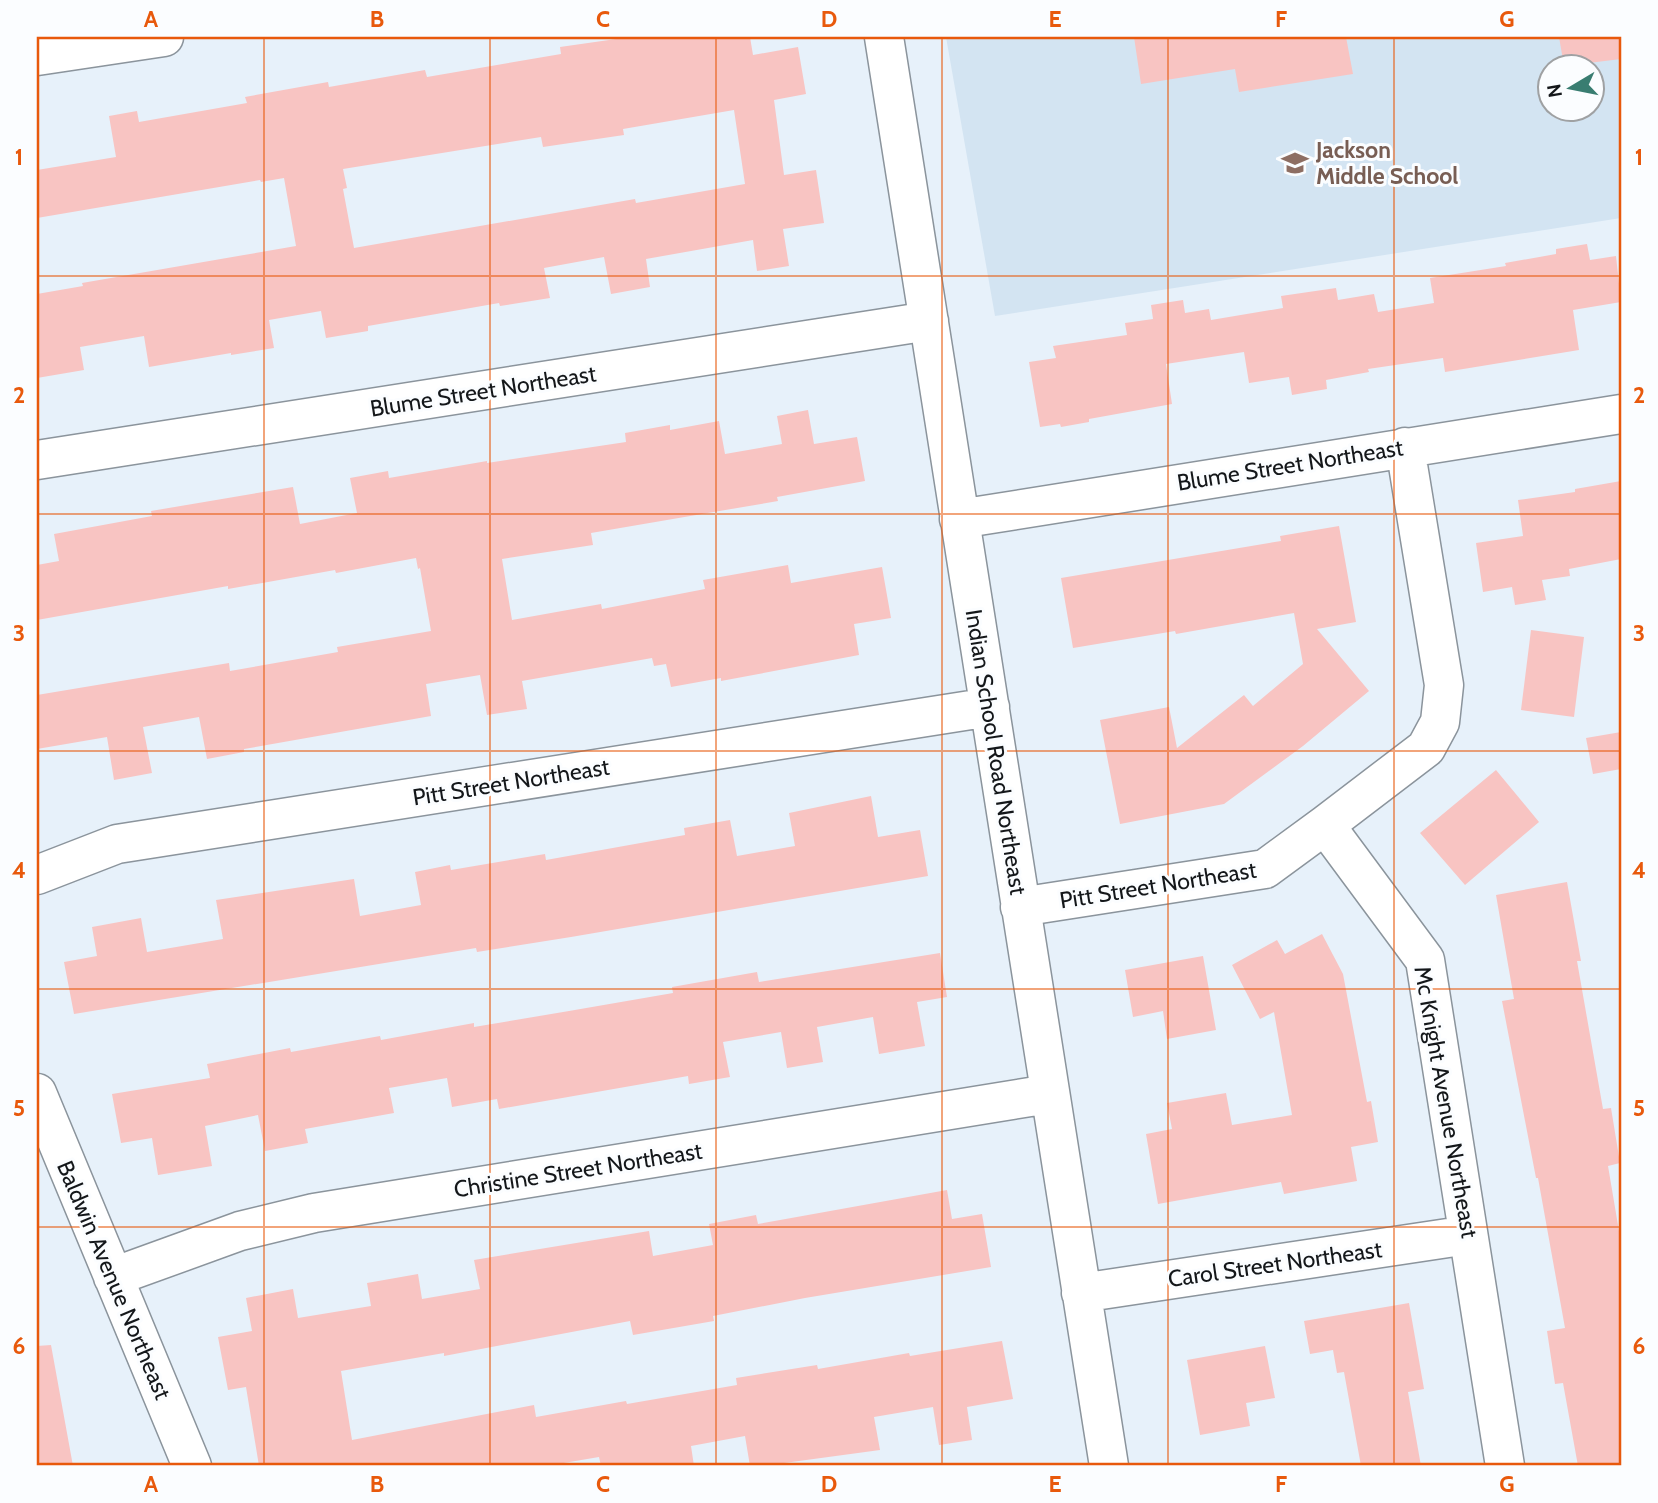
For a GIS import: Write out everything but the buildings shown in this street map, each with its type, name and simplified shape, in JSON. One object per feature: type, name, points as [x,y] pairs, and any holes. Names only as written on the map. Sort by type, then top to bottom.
[{"type":"street","points":[[37,56],[164,37]]},
{"type":"street","name":"Indian School Road Northeast","points":[[884,37],[1109,1466]]},
{"type":"street","name":"Blume Street Northeast","points":[[37,460],[929,321]]},
{"type":"street","name":"Blume Street Northeast","points":[[959,519],[1621,414]]},
{"type":"street","points":[[1325,825],[1426,748],[1440,722],[1444,685],[1405,447]]},
{"type":"street","name":"Pitt Street Northeast","points":[[37,875],[117,844],[990,707]]},
{"type":"street","name":"Pitt Street Northeast","points":[[1020,907],[1265,869],[1325,825]]},
{"type":"street","name":"Mc Knight Avenue Northeast","points":[[1325,825],[1424,960],[1505,1466]]},
{"type":"street","name":"Baldwin Avenue Northeast","points":[[37,1093],[192,1466]]},
{"type":"street","name":"Christine Street Northeast","points":[[113,1276],[240,1231],[314,1213],[1049,1094]]},
{"type":"street","name":"Carol Street Northeast","points":[[1081,1293],[1468,1235]]},
{"type":"shaded area","name":"Jackson Middle School","points":[[946,37],[1621,37],[1621,218],[995,316]]},
{"type":"place","name":"Jackson Middle School","points":[[1295,163]]}]
